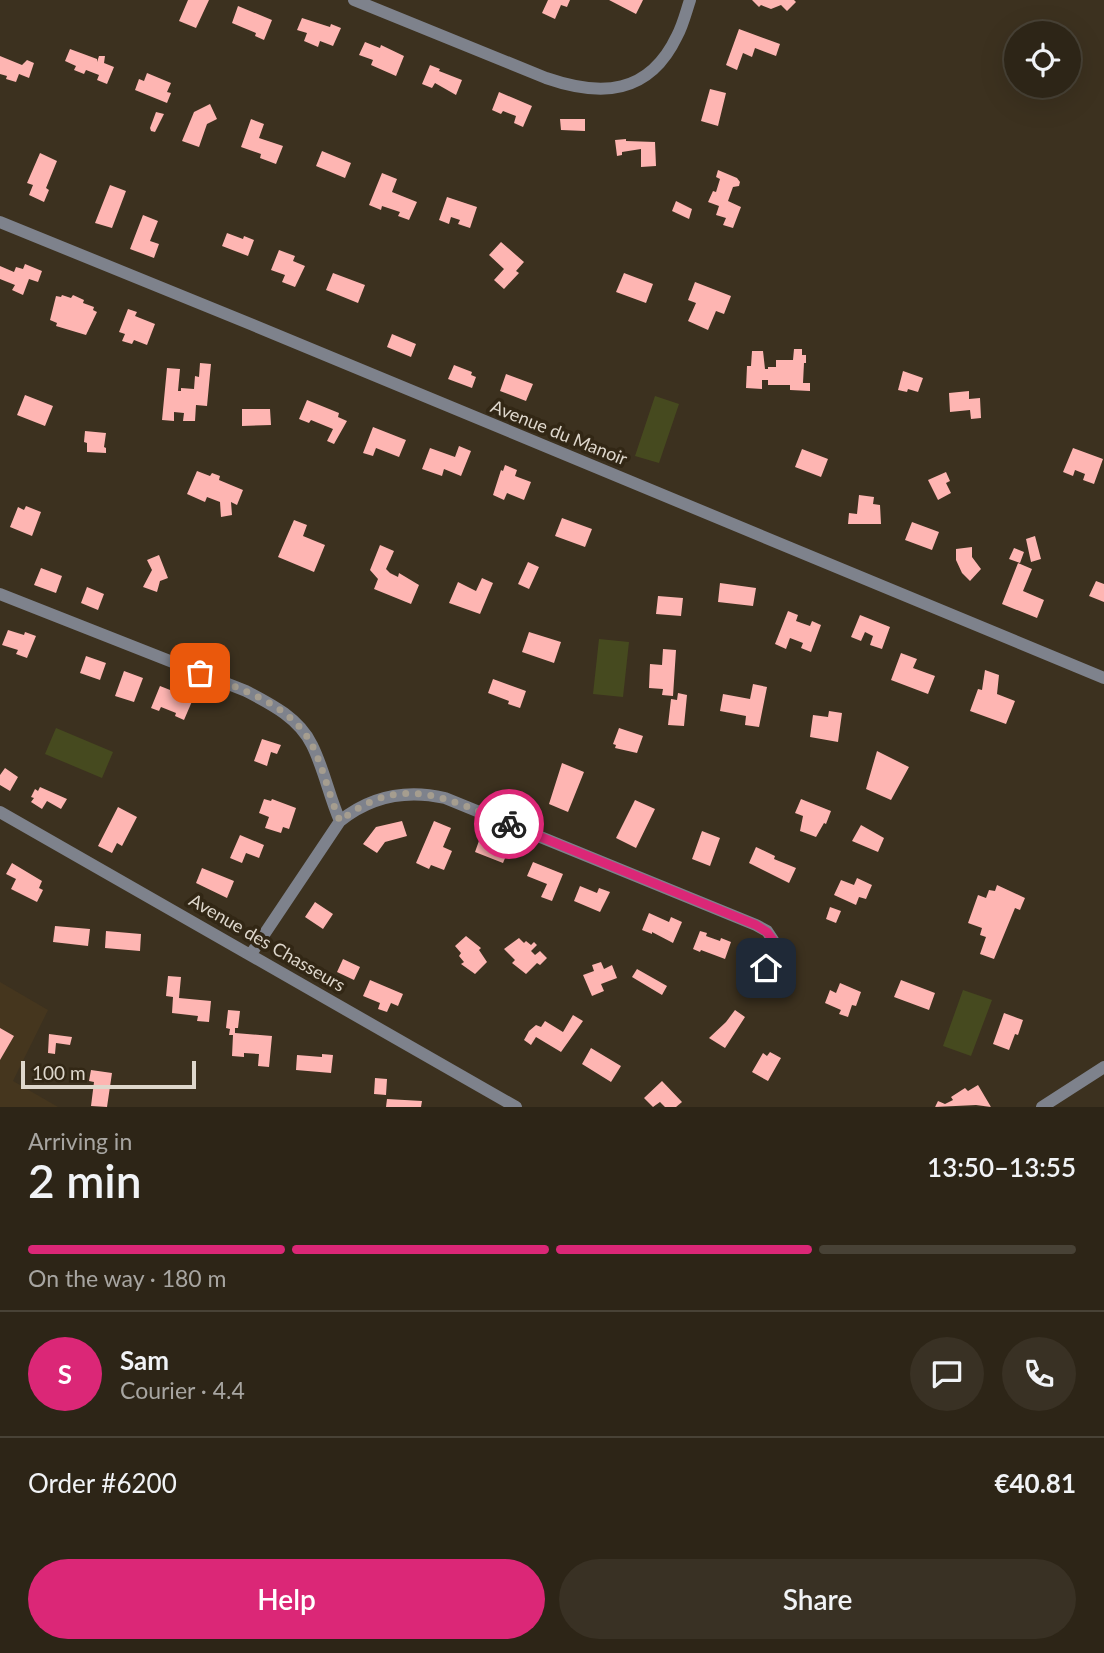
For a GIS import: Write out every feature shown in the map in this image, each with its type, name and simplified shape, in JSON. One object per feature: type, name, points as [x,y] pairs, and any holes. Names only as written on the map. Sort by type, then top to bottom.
[{"type":"street","points":[[354,0],[546,78],[573,87],[601,90],[623,87],[654,68],[678,35],[691,0]]},
{"type":"street","name":"Avenue du Manoir","points":[[0,222],[1104,678]]},
{"type":"street","points":[[0,594],[246,691],[271,704],[294,721],[311,742],[340,821]]},
{"type":"street","points":[[251,954],[340,821],[355,809],[376,800],[401,794],[423,793],[444,798],[756,925],[773,940],[766,968]]},
{"type":"street","name":"Avenue des Chasseurs","points":[[0,811],[516,1107]]},
{"type":"street","points":[[1042,1107],[1104,1067]]},
{"type":"shaded area","points":[[0,982],[48,1010],[13,1081],[58,1107],[0,1107]]},
{"type":"green space","points":[[655,396],[679,404],[659,463],[635,456]]},
{"type":"green space","points":[[599,639],[629,642],[623,697],[593,694]]},
{"type":"green space","points":[[56,728],[113,752],[102,778],[45,754]]},
{"type":"green space","points":[[963,990],[992,1000],[971,1056],[943,1046]]},
{"type":"building","points":[[188,0],[209,0],[196,28],[179,21]]},
{"type":"building","points":[[548,0],[570,0],[567,7],[561,5],[555,19],[542,13]]},
{"type":"building","points":[[609,0],[643,0],[636,14]]},
{"type":"building","points":[[752,0],[796,2],[787,11],[781,5],[771,9],[761,5],[759,7]]},
{"type":"building","points":[[238,6],[272,20],[264,40],[255,36],[256,33],[232,23]]},
{"type":"building","points":[[302,18],[341,28],[333,46],[320,41],[318,47],[304,41],[307,33],[297,30]]},
{"type":"building","points":[[739,29],[780,44],[776,56],[755,48],[752,57],[743,53],[737,70],[726,65]]},
{"type":"building","points":[[365,42],[380,48],[381,45],[404,56],[396,76],[371,65],[373,60],[359,55]]},
{"type":"building","points":[[70,49],[97,59],[97,62],[99,56],[105,56],[104,63],[114,67],[107,84],[97,80],[99,75],[86,70],[84,74],[74,70],[76,66],[65,61]]},
{"type":"building","points":[[0,56],[22,65],[27,60],[34,63],[29,78],[19,74],[16,82],[6,79],[7,76],[0,74]]},
{"type":"building","points":[[430,65],[462,80],[456,95],[435,83],[432,88],[422,84]]},
{"type":"building","points":[[147,73],[171,83],[167,92],[171,93],[167,103],[135,90],[139,79],[144,81]]},
{"type":"building","points":[[710,89],[726,93],[718,126],[701,121]]},
{"type":"building","points":[[499,92],[532,106],[523,127],[514,123],[516,116],[492,110]]},
{"type":"building","points":[[210,104],[217,119],[207,124],[199,147],[182,141],[194,112]]},
{"type":"building","points":[[156,112],[164,114],[155,132],[150,128]]},
{"type":"building","points":[[251,119],[264,124],[259,138],[283,146],[276,164],[260,158],[261,154],[241,147]]},
{"type":"building","points":[[560,119],[585,119],[585,131],[561,130]]},
{"type":"building","points":[[615,140],[655,142],[656,166],[641,167],[641,149],[622,152],[622,155],[617,156]]},
{"type":"building","points":[[322,151],[351,163],[345,178],[316,166]]},
{"type":"building","points":[[40,153],[57,161],[46,188],[49,190],[44,202],[29,195],[33,185],[27,183]]},
{"type":"building","points":[[718,170],[740,182],[739,186],[733,187],[728,201],[741,207],[733,228],[723,225],[726,218],[716,215],[719,206],[708,202],[713,191],[716,192],[720,179],[716,177]]},
{"type":"building","points":[[382,173],[397,179],[392,192],[417,202],[409,220],[398,216],[400,212],[382,206],[381,210],[369,205]]},
{"type":"building","points":[[110,185],[126,191],[112,228],[95,223]]},
{"type":"building","points":[[447,197],[477,207],[470,228],[458,224],[460,220],[451,217],[449,224],[439,220]]},
{"type":"building","points":[[676,201],[692,209],[689,219],[672,211]]},
{"type":"building","points":[[143,215],[158,221],[150,241],[159,244],[154,258],[130,249]]},
{"type":"building","points":[[227,233],[254,240],[248,256],[222,246]]},
{"type":"building","points":[[501,242],[524,262],[516,271],[519,273],[504,289],[494,280],[504,269],[489,255]]},
{"type":"building","points":[[279,250],[295,256],[293,261],[305,266],[295,287],[282,282],[285,275],[271,270]]},
{"type":"building","points":[[25,264],[42,271],[38,282],[29,279],[23,295],[12,290],[15,285],[0,279],[0,266],[14,272],[16,267],[23,269]]},
{"type":"building","points":[[333,273],[365,285],[358,303],[326,290]]},
{"type":"building","points":[[624,273],[653,284],[646,303],[616,292]]},
{"type":"building","points":[[695,282],[731,296],[724,314],[716,311],[708,330],[688,321],[696,303],[688,300]]},
{"type":"building","points":[[73,295],[84,300],[83,303],[94,307],[93,310],[97,312],[86,335],[56,326],[57,323],[50,320],[56,296],[71,298]]},
{"type":"building","points":[[128,309],[137,312],[135,316],[155,324],[147,345],[134,340],[132,344],[122,341],[125,334],[119,332]]},
{"type":"building","points":[[392,334],[416,344],[411,357],[387,347]]},
{"type":"building","points":[[794,349],[802,349],[802,355],[806,355],[803,383],[810,383],[810,391],[790,390],[790,385],[768,385],[768,380],[762,380],[762,389],[746,388],[747,366],[751,366],[752,351],[763,351],[765,369],[768,369],[776,367],[776,360],[793,360]]},
{"type":"building","points":[[200,363],[211,364],[207,406],[196,405],[195,421],[183,421],[184,413],[174,412],[174,421],[162,420],[167,368],[180,369],[178,391],[181,391],[181,388],[194,389],[195,376],[199,377]]},
{"type":"building","points":[[454,365],[472,372],[471,375],[476,377],[472,388],[448,379]]},
{"type":"building","points":[[903,371],[923,378],[918,392],[898,390]]},
{"type":"building","points":[[506,374],[533,384],[526,401],[500,391]]},
{"type":"building","points":[[969,391],[969,399],[980,398],[981,418],[971,419],[970,410],[950,412],[949,393]]},
{"type":"building","points":[[25,395],[53,406],[45,426],[17,415]]},
{"type":"building","points":[[307,400],[339,413],[338,417],[347,421],[334,444],[327,441],[333,429],[311,420],[309,423],[299,419]]},
{"type":"building","points":[[242,409],[270,409],[271,425],[242,426]]},
{"type":"building","points":[[373,427],[406,440],[399,457],[376,448],[373,456],[363,453]]},
{"type":"building","points":[[85,431],[106,433],[106,453],[87,452]]},
{"type":"building","points":[[459,446],[471,451],[461,476],[444,469],[442,476],[422,469],[430,448],[455,457]]},
{"type":"building","points":[[1073,448],[1103,459],[1094,484],[1083,480],[1085,474],[1075,470],[1073,476],[1063,472]]},
{"type":"building","points":[[802,449],[828,459],[821,477],[795,467]]},
{"type":"building","points":[[505,465],[517,470],[515,476],[531,482],[524,500],[507,493],[504,500],[493,495]]},
{"type":"building","points":[[197,471],[210,476],[212,473],[220,476],[219,480],[243,490],[237,505],[231,502],[232,515],[221,517],[220,502],[207,497],[205,502],[187,494]]},
{"type":"building","points":[[946,472],[950,481],[946,483],[951,493],[938,500],[928,480]]},
{"type":"building","points":[[859,495],[874,497],[873,504],[880,505],[881,524],[848,524],[849,513],[857,514]]},
{"type":"building","points":[[26,506],[41,512],[32,536],[10,527],[18,507],[24,510]]},
{"type":"building","points":[[562,518],[592,529],[585,547],[555,536]]},
{"type":"building","points":[[294,520],[307,525],[303,536],[325,545],[314,572],[278,557]]},
{"type":"building","points":[[912,522],[939,532],[932,550],[905,540]]},
{"type":"building","points":[[1035,536],[1041,559],[1031,562],[1026,539]]},
{"type":"building","points":[[380,545],[394,551],[386,569],[419,585],[411,604],[374,589],[378,579],[370,570]]},
{"type":"building","points":[[972,547],[972,557],[981,569],[970,581],[962,573],[956,560],[956,549]]},
{"type":"building","points":[[1014,548],[1024,552],[1020,563],[1009,559]]},
{"type":"building","points":[[159,555],[168,578],[160,581],[157,592],[143,587],[152,570],[147,560]]},
{"type":"building","points":[[528,562],[539,567],[529,589],[518,584]]},
{"type":"building","points":[[1018,563],[1032,569],[1023,591],[1044,600],[1037,618],[1002,604]]},
{"type":"building","points":[[41,568],[62,576],[56,593],[34,585]]},
{"type":"building","points":[[482,578],[493,583],[480,614],[449,603],[458,582],[476,591]]},
{"type":"building","points":[[1096,581],[1104,584],[1104,602],[1089,596]]},
{"type":"building","points":[[720,583],[756,588],[753,606],[718,602]]},
{"type":"building","points":[[87,587],[104,594],[98,610],[81,603]]},
{"type":"building","points":[[658,596],[683,598],[681,616],[656,614]]},
{"type":"building","points":[[788,611],[798,615],[796,621],[810,626],[812,621],[821,625],[811,652],[801,648],[803,643],[790,638],[786,649],[775,644]]},
{"type":"building","points":[[860,615],[890,627],[882,649],[870,645],[873,636],[865,632],[861,641],[851,637]]},
{"type":"building","points":[[8,630],[36,636],[27,658],[16,654],[18,650],[2,645]]},
{"type":"building","points":[[529,632],[561,642],[554,663],[522,652]]},
{"type":"building","points":[[663,649],[676,650],[673,696],[662,695],[663,689],[649,688],[650,664],[662,665]]},
{"type":"building","points":[[901,653],[917,659],[913,668],[935,676],[928,694],[891,680]]},
{"type":"building","points":[[86,656],[106,663],[100,680],[80,673]]},
{"type":"building","points":[[985,670],[999,675],[997,694],[1015,701],[1006,724],[970,711],[978,689],[982,690]]},
{"type":"building","points":[[124,671],[143,678],[134,702],[115,696]]},
{"type":"building","points":[[493,679],[526,691],[520,708],[488,693]]},
{"type":"building","points":[[753,684],[767,687],[759,727],[745,725],[746,716],[720,711],[723,694],[750,699]]},
{"type":"building","points":[[160,686],[193,699],[184,720],[175,716],[176,713],[161,707],[159,711],[151,708]]},
{"type":"building","points":[[678,693],[687,695],[684,726],[668,725],[671,699],[677,700]]},
{"type":"building","points":[[829,711],[842,713],[838,742],[810,737],[813,715],[828,717]]},
{"type":"building","points":[[619,728],[643,736],[637,753],[615,748],[616,745],[613,744]]},
{"type":"building","points":[[262,739],[281,745],[277,754],[271,752],[267,766],[254,761]]},
{"type":"building","points":[[877,751],[909,767],[891,800],[866,789]]},
{"type":"building","points":[[562,763],[584,772],[568,812],[549,804]]},
{"type":"building","points":[[5,768],[18,777],[10,791],[0,785],[0,775]]},
{"type":"building","points":[[40,787],[67,799],[61,809],[47,801],[42,809],[31,802],[35,789],[38,791]]},
{"type":"building","points":[[264,799],[272,799],[296,808],[289,829],[283,827],[281,833],[265,828],[269,817],[259,813]]},
{"type":"building","points":[[801,799],[831,811],[826,824],[824,823],[816,837],[800,831],[803,816],[795,813]]},
{"type":"building","points":[[635,800],[655,809],[636,848],[616,838]]},
{"type":"building","points":[[118,807],[137,817],[122,846],[117,843],[112,853],[98,846]]},
{"type":"building","points":[[402,821],[407,836],[385,842],[377,853],[363,844],[376,827]]},
{"type":"building","points":[[434,821],[451,828],[443,847],[452,851],[444,870],[431,865],[429,869],[416,863]]},
{"type":"building","points":[[861,825],[884,838],[878,852],[852,841]]},
{"type":"building","points":[[702,831],[720,838],[710,866],[692,859]]},
{"type":"building","points":[[240,835],[264,845],[259,858],[246,853],[242,863],[230,858]]},
{"type":"building","points":[[480,838],[508,851],[503,863],[475,852]]},
{"type":"building","points":[[756,847],[775,856],[774,859],[796,868],[789,883],[749,863]]},
{"type":"building","points":[[533,862],[563,874],[552,901],[541,897],[547,884],[527,876]]},
{"type":"building","points":[[12,863],[42,881],[39,888],[43,890],[37,902],[11,889],[16,879],[6,874]]},
{"type":"building","points":[[202,868],[234,881],[227,898],[196,883]]},
{"type":"building","points":[[857,878],[872,885],[866,899],[859,897],[856,905],[834,895],[841,880],[854,885]]},
{"type":"building","points":[[997,885],[1025,898],[1020,910],[1015,908],[994,959],[980,954],[986,937],[980,935],[982,928],[968,923],[978,895],[986,898],[989,890],[995,891]]},
{"type":"building","points":[[580,886],[597,893],[599,888],[610,892],[600,912],[574,901]]},
{"type":"building","points":[[315,902],[333,914],[323,929],[305,917]]},
{"type":"building","points":[[830,907],[841,911],[836,923],[826,919]]},
{"type":"building","points":[[649,913],[669,922],[671,917],[682,922],[673,943],[642,930]]},
{"type":"building","points":[[55,926],[90,929],[88,946],[53,942]]},
{"type":"building","points":[[106,931],[141,934],[140,951],[105,948]]},
{"type":"building","points":[[700,931],[720,941],[721,938],[731,942],[725,959],[693,949]]},
{"type":"building","points":[[466,936],[481,948],[479,950],[487,962],[475,974],[461,964],[464,962],[459,956],[461,953],[455,946]]},
{"type":"building","points":[[519,938],[531,945],[534,942],[537,945],[531,951],[535,955],[540,951],[547,958],[526,974],[512,963],[515,960],[504,949]]},
{"type":"building","points":[[343,959],[360,967],[354,980],[337,972]]},
{"type":"building","points":[[601,962],[604,969],[612,965],[617,978],[601,984],[604,991],[592,996],[583,975],[594,971],[592,965]]},
{"type":"building","points":[[637,969],[667,986],[662,995],[632,977]]},
{"type":"building","points":[[168,976],[181,977],[179,998],[211,1001],[209,1022],[197,1021],[198,1016],[172,1013],[173,997],[166,996]]},
{"type":"building","points":[[370,980],[403,994],[398,1006],[391,1003],[387,1012],[378,1009],[380,1003],[363,996]]},
{"type":"building","points":[[901,980],[935,993],[929,1010],[894,997]]},
{"type":"building","points":[[840,983],[861,992],[848,1017],[839,1014],[841,1010],[825,1003],[830,990],[836,993]]},
{"type":"building","points":[[228,1010],[240,1011],[235,1033],[272,1036],[269,1067],[258,1066],[259,1054],[244,1053],[244,1057],[232,1056],[233,1035],[229,1035],[230,1029],[226,1028]]},
{"type":"building","points":[[735,1010],[745,1017],[725,1048],[709,1038]]},
{"type":"building","points":[[1004,1013],[1023,1020],[1009,1050],[993,1044]]},
{"type":"building","points":[[573,1015],[583,1021],[561,1052],[536,1037],[531,1045],[524,1040],[529,1031],[536,1025],[541,1027],[545,1021],[563,1032]]},
{"type":"building","points":[[0,1028],[14,1036],[0,1060]]},
{"type":"building","points":[[49,1034],[72,1037],[70,1045],[56,1043],[55,1054],[48,1053]]},
{"type":"building","points":[[591,1048],[621,1066],[611,1082],[582,1064]]},
{"type":"building","points":[[770,1052],[781,1058],[768,1081],[752,1072],[763,1053],[767,1056]]},
{"type":"building","points":[[322,1054],[333,1055],[331,1073],[296,1070],[297,1055],[322,1057]]},
{"type":"building","points":[[91,1070],[112,1073],[107,1107],[91,1106],[94,1082],[89,1081]]},
{"type":"building","points":[[375,1078],[387,1079],[386,1095],[374,1094]]},
{"type":"building","points":[[662,1081],[682,1102],[676,1107],[665,1107],[660,1102],[653,1107],[644,1098]]},
{"type":"building","points":[[978,1085],[991,1107],[935,1107],[938,1101],[945,1104],[965,1088],[968,1091]]},
{"type":"building","points":[[387,1099],[422,1101],[421,1107],[386,1107]]},
{"type":"way so far","points":[[200,673],[246,691],[271,704],[294,721],[311,742],[330,800],[340,821],[355,809],[376,800],[401,794],[423,793],[444,798],[509,824]]},
{"type":"route","points":[[509,824],[756,925],[773,940],[766,968]]}]
